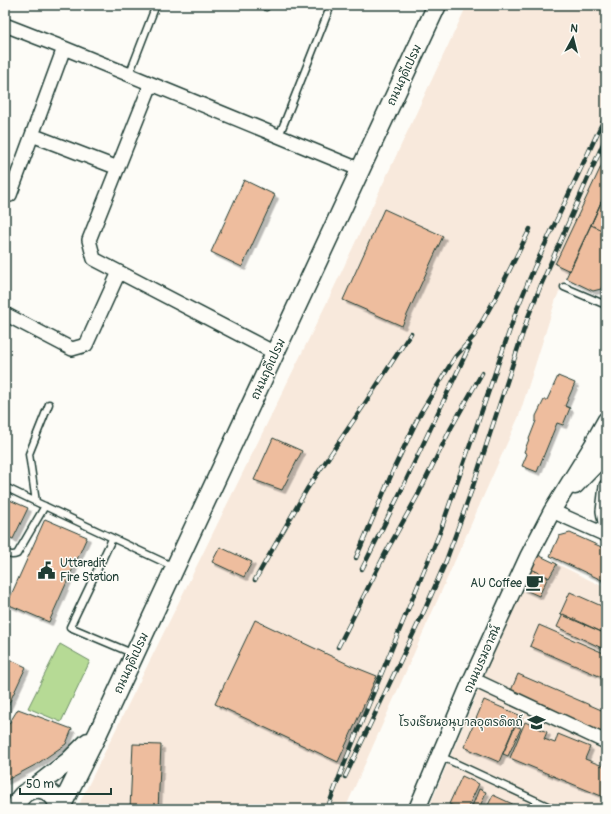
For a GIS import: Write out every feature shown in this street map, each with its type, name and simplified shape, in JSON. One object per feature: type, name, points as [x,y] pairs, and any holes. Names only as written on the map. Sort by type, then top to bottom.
[{"type":"main road","name":"ถนนฤดีเปรม","points":[[60,809],[98,733],[437,5]]},
{"type":"main road","name":"ถนนฤดีเปรม","points":[[18,801],[98,733]]},
{"type":"main road","points":[[18,801],[41,789],[51,793],[56,799],[60,809]]},
{"type":"street","points":[[5,25],[361,170]]},
{"type":"street","points":[[10,195],[64,48]]},
{"type":"street","points":[[151,84],[90,240],[94,259],[275,353]]},
{"type":"street","points":[[32,135],[118,168]]},
{"type":"street","points":[[5,314],[72,349],[86,345],[119,272]]},
{"type":"street","name":"ถนนบรมอาสน์","points":[[420,808],[472,679],[528,557],[552,511],[602,444],[606,420]]},
{"type":"street","points":[[606,486],[603,511],[606,528]]},
{"type":"street","points":[[552,511],[606,535]]},
{"type":"street","points":[[472,679],[606,742]]},
{"type":"lane","points":[[129,75],[156,5]]},
{"type":"lane","points":[[279,136],[331,5]]},
{"type":"lane","points":[[564,287],[606,304]]},
{"type":"lane","points":[[36,502],[29,454],[50,404]]},
{"type":"lane","points":[[5,487],[175,568]]},
{"type":"lane","points":[[5,552],[10,555],[17,554],[44,506]]},
{"type":"lane","points":[[112,538],[70,626],[134,655]]},
{"type":"lane","points":[[440,756],[554,809]]},
{"type":"shaded area","points":[[467,5],[606,5],[606,189],[556,299],[519,416],[345,809],[78,809],[81,800],[331,294]]},
{"type":"shaded area","name":"โรงเรียนอนุบาลอุตรดิตถ์","points":[[557,564],[606,588],[606,809],[439,809],[430,805],[521,588],[531,569],[549,578]]},
{"type":"green space","points":[[60,644],[90,661],[61,722],[28,708]]},
{"type":"building","points":[[606,156],[606,192],[570,271],[555,264]]},
{"type":"building","points":[[244,180],[275,195],[242,267],[211,252]]},
{"type":"building","points":[[606,192],[606,279],[601,289],[593,291],[566,278]]},
{"type":"building","points":[[601,202],[606,204],[606,232],[591,225]]},
{"type":"building","points":[[384,209],[443,236],[402,326],[343,300]]},
{"type":"building","points":[[558,376],[575,383],[565,406],[570,408],[563,425],[557,423],[537,472],[522,466],[527,454],[524,452],[536,421],[536,416],[544,400],[547,400]]},
{"type":"building","points":[[273,438],[302,451],[282,490],[254,480]]},
{"type":"building","points":[[5,498],[28,508],[13,539],[5,535]]},
{"type":"building","name":"Uttaradit Fire Station","points":[[45,519],[87,537],[49,622],[7,604]]},
{"type":"building","points":[[570,533],[606,549],[606,582],[550,556],[559,536]]},
{"type":"building","points":[[220,547],[252,562],[244,577],[212,562]]},
{"type":"building","points":[[538,555],[557,564],[549,578],[531,569]]},
{"type":"building","name":"AU Coffee","points":[[531,569],[548,577],[539,596],[521,588]]},
{"type":"building","points":[[570,592],[606,608],[606,634],[560,614]]},
{"type":"building","points":[[563,614],[606,634],[606,650],[557,627]]},
{"type":"building","points":[[255,620],[352,666],[377,676],[338,762],[215,704]]},
{"type":"building","points":[[539,625],[606,654],[606,679],[530,646]]},
{"type":"building","points":[[5,657],[26,667],[5,712]]},
{"type":"building","points":[[518,674],[606,712],[606,734],[510,693]]},
{"type":"building","points":[[484,700],[519,715],[499,762],[464,747]]},
{"type":"building","points":[[18,709],[72,729],[66,744],[37,764],[5,781],[5,730]]},
{"type":"building","points":[[525,722],[547,732],[544,739],[555,743],[558,734],[590,747],[585,759],[603,766],[603,756],[606,758],[606,798],[510,758]]},
{"type":"building","points":[[515,726],[521,728],[508,756],[503,754]]},
{"type":"building","points":[[133,744],[161,745],[158,809],[130,809]]},
{"type":"building","points":[[462,776],[479,784],[467,809],[460,809],[449,804]]},
{"type":"building","points":[[479,789],[486,792],[479,809],[471,809]]},
{"type":"building","points":[[493,795],[519,807],[518,809],[486,809]]},
{"type":"railway","points":[[327,809],[440,532],[517,309],[534,268],[606,115]]},
{"type":"railway","points":[[345,777],[426,607],[446,561],[472,489],[528,317],[606,137]]},
{"type":"railway","points":[[356,558],[395,466],[420,414],[455,357],[474,336],[497,295],[530,229]]},
{"type":"railway","points":[[255,580],[307,489],[411,333]]},
{"type":"railway","points":[[362,569],[400,493],[470,345]]},
{"type":"railway","points":[[338,647],[386,552],[418,495],[451,428],[482,373]]},
{"type":"place","name":"Uttaradit Fire Station","points":[[47,570]]},
{"type":"place","name":"AU Coffee","points":[[535,583]]},
{"type":"place","name":"โรงเรียนอนุบาลอุตรดิตถ์","points":[[536,722]]}]
